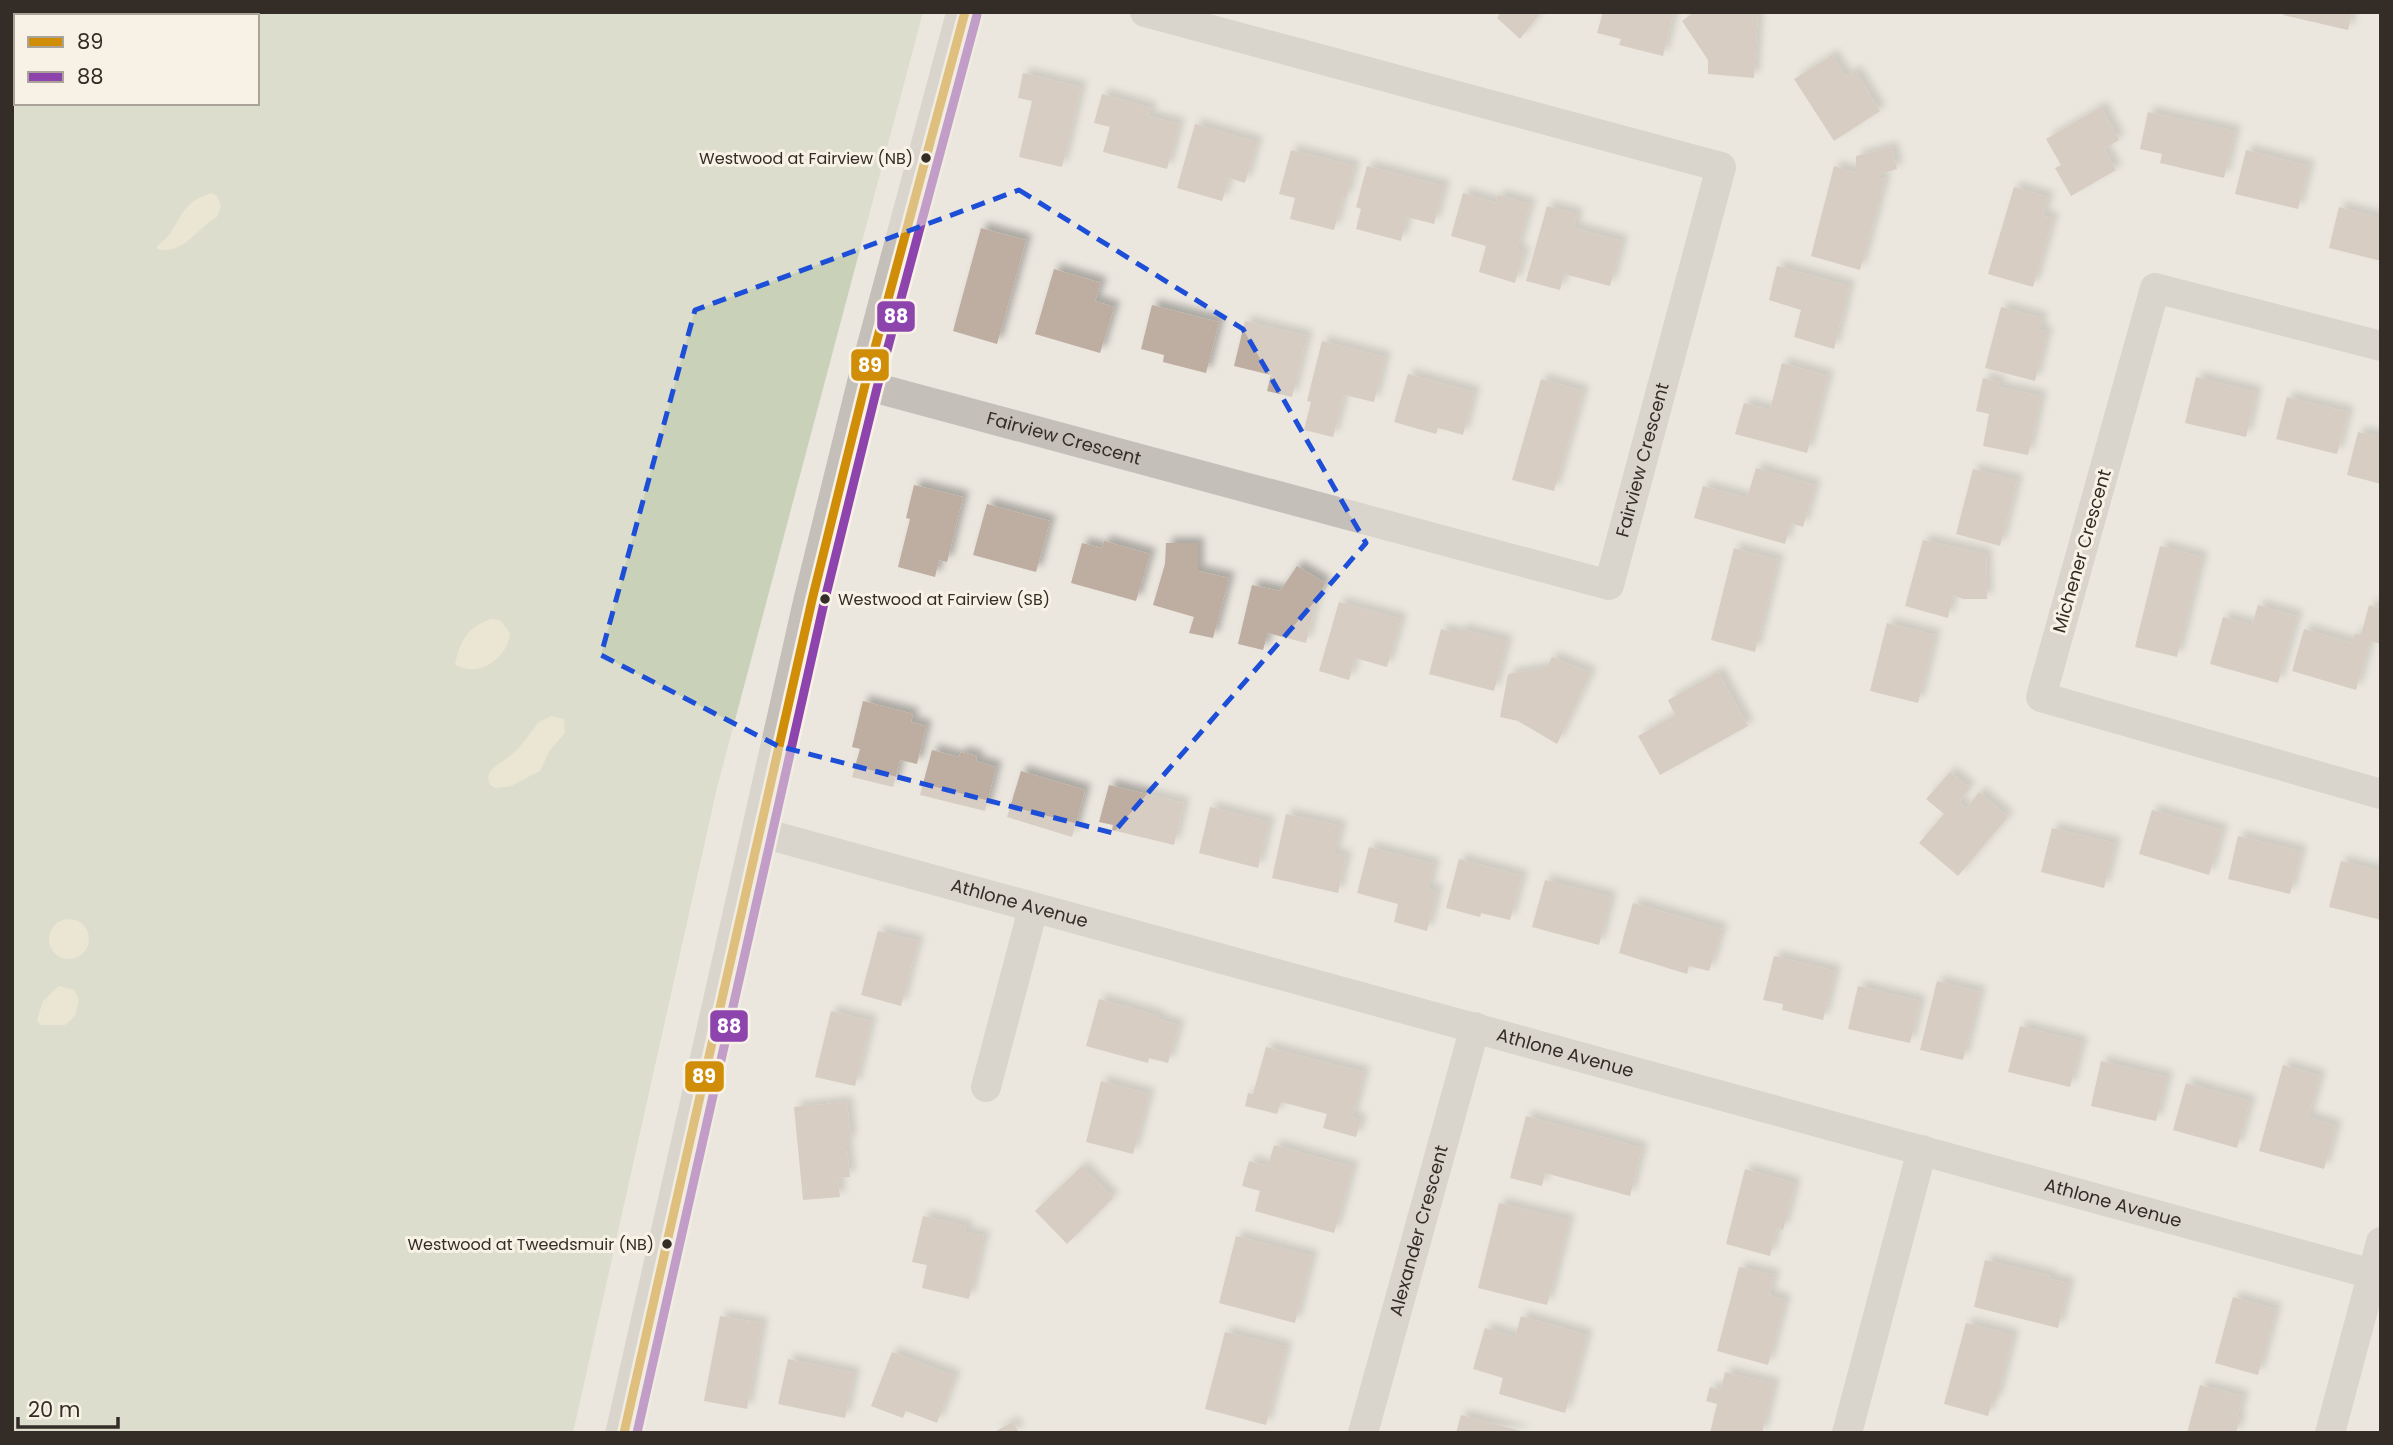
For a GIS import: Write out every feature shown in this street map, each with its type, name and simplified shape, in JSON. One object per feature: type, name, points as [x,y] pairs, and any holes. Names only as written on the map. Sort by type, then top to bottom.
[{"type":"street","points":[[624,1433],[811,600],[965,12]]},
{"type":"street","name":"Fairview Crescent","points":[[865,386],[1609,585],[1721,167],[1144,12]]},
{"type":"street","name":"Michener Crescent","points":[[2381,346],[2155,288],[2041,697],[2381,794]]},
{"type":"street","name":"Athlone Avenue","points":[[759,832],[2372,1274]]},
{"type":"street","points":[[986,1087],[1033,909]]},
{"type":"street","name":"Alexander Crescent","points":[[1363,1433],[1475,1027]]},
{"type":"street","points":[[1847,1433],[1922,1150]]},
{"type":"street","points":[[2330,1433],[2381,1242]]},
{"type":"highlighted area","points":[[1019,190],[1243,329],[1366,543],[1113,833],[778,746],[601,655],[695,310]]},
{"type":"green space","points":[[12,12],[923,12],[717,788],[573,1433],[12,1433]]},
{"type":"sand","points":[[212,193],[217,196],[221,206],[217,217],[182,245],[166,250],[157,249],[185,210],[200,197]]},
{"type":"sand","points":[[491,619],[500,620],[510,633],[498,658],[482,668],[464,668],[455,664],[466,636],[476,626]]},
{"type":"sand","points":[[551,716],[564,719],[565,733],[550,750],[540,771],[511,786],[496,788],[490,785],[488,777],[491,770],[517,750],[539,722]]},
{"type":"sand","points":[[69,919],[77,920],[83,925],[88,931],[88,947],[83,953],[77,958],[69,959],[61,958],[55,953],[50,947],[49,939],[50,931],[55,925],[61,920]]},
{"type":"sand","points":[[59,986],[74,990],[79,999],[75,1016],[65,1025],[41,1025],[37,1020],[43,1001]]},
{"type":"building","points":[[1501,12],[1541,12],[1520,39],[1497,18]]},
{"type":"building","points":[[1603,12],[1674,12],[1663,56],[1619,45],[1621,39],[1597,33]]},
{"type":"building","points":[[1694,12],[1758,12],[1754,78],[1708,74],[1708,60],[1682,21]]},
{"type":"building","points":[[2284,12],[2352,12],[2348,30],[2283,15]]},
{"type":"building","points":[[1832,55],[1846,77],[1855,71],[1880,111],[1834,141],[1794,79]]},
{"type":"building","points":[[1023,73],[1081,87],[1062,167],[1019,157],[1032,101],[1018,98]]},
{"type":"building","points":[[1102,94],[1151,108],[1148,116],[1179,124],[1167,169],[1103,152],[1110,127],[1094,123]]},
{"type":"building","points":[[2101,107],[2119,140],[2104,149],[2116,170],[2071,196],[2055,168],[2061,165],[2046,139]]},
{"type":"building","points":[[2148,112],[2235,131],[2224,178],[2160,163],[2162,154],[2140,149]]},
{"type":"building","points":[[1195,124],[1257,142],[1245,183],[1229,178],[1222,201],[1177,188]]},
{"type":"building","points":[[1892,147],[1897,169],[1881,174],[1879,178],[1885,179],[1860,270],[1811,256],[1834,166],[1856,173],[1856,156]]},
{"type":"building","points":[[1291,150],[1354,166],[1334,230],[1290,219],[1295,198],[1279,194]]},
{"type":"building","points":[[2246,150],[2309,166],[2298,209],[2235,194]]},
{"type":"building","points":[[1367,166],[1444,186],[1434,224],[1407,217],[1401,241],[1356,229],[1361,209],[1356,207]]},
{"type":"building","points":[[2014,187],[2048,197],[2043,216],[2053,218],[2033,287],[1988,274]]},
{"type":"building","points":[[1463,193],[1496,203],[1498,195],[1530,204],[1517,250],[1524,252],[1515,283],[1479,272],[1486,246],[1451,236]]},
{"type":"building","points":[[1547,206],[1577,214],[1574,228],[1622,241],[1610,286],[1564,274],[1560,290],[1526,281]]},
{"type":"building","points":[[2339,207],[2381,218],[2381,261],[2329,248]]},
{"type":"building","points":[[981,228],[1026,240],[997,344],[953,331]]},
{"type":"building","points":[[1777,266],[1849,286],[1834,349],[1794,337],[1801,310],[1769,300]]},
{"type":"building","points":[[1054,269],[1101,283],[1095,301],[1114,307],[1100,353],[1035,334]]},
{"type":"building","points":[[1152,305],[1219,322],[1206,373],[1163,362],[1164,355],[1141,349]]},
{"type":"building","points":[[2001,307],[2042,318],[2039,330],[2047,332],[2035,381],[1985,368]]},
{"type":"building","points":[[1245,321],[1307,336],[1292,397],[1267,391],[1271,375],[1234,366]]},
{"type":"building","points":[[1322,341],[1385,357],[1374,402],[1344,395],[1333,437],[1304,430],[1311,402],[1307,401]]},
{"type":"building","points":[[1782,363],[1828,376],[1807,453],[1735,434],[1744,403],[1770,410]]},
{"type":"building","points":[[1408,374],[1474,392],[1463,435],[1438,428],[1436,434],[1394,422]]},
{"type":"building","points":[[2196,377],[2256,392],[2246,437],[2185,423]]},
{"type":"building","points":[[1983,378],[2000,382],[1998,387],[2041,396],[2028,455],[1983,446],[1989,414],[1976,411]]},
{"type":"building","points":[[1541,379],[1583,391],[1554,491],[1512,480]]},
{"type":"building","points":[[2287,397],[2348,412],[2337,454],[2276,439]]},
{"type":"building","points":[[2358,432],[2381,437],[2381,484],[2347,475]]},
{"type":"building","points":[[1756,468],[1815,485],[1803,527],[1791,523],[1785,544],[1694,518],[1703,486],[1747,498]]},
{"type":"building","points":[[1973,469],[2017,480],[2000,546],[1956,534]]},
{"type":"building","points":[[914,485],[963,497],[947,562],[939,560],[935,577],[898,567],[910,519],[906,518]]},
{"type":"building","points":[[987,504],[1050,521],[1036,572],[973,555]]},
{"type":"building","points":[[1923,540],[1986,554],[1987,599],[1963,599],[1953,595],[1948,618],[1905,606]]},
{"type":"building","points":[[1104,541],[1150,554],[1136,601],[1071,583],[1082,543],[1102,548]]},
{"type":"building","points":[[1166,543],[1198,543],[1198,571],[1229,578],[1213,638],[1189,633],[1194,617],[1153,605],[1165,564]]},
{"type":"building","points":[[2160,546],[2202,557],[2177,657],[2135,647]]},
{"type":"building","points":[[1734,548],[1778,560],[1755,652],[1711,640]]},
{"type":"building","points":[[1297,566],[1325,583],[1316,601],[1306,643],[1268,633],[1263,650],[1238,644],[1252,585],[1280,591]]},
{"type":"building","points":[[1339,602],[1401,619],[1387,667],[1355,658],[1349,680],[1319,671]]},
{"type":"building","points":[[2258,605],[2297,616],[2278,683],[2210,664],[2223,617],[2252,625]]},
{"type":"building","points":[[2369,605],[2381,609],[2381,644],[2370,641],[2356,690],[2292,671],[2304,629],[2352,643],[2355,634],[2361,635]]},
{"type":"building","points":[[1887,623],[1935,635],[1918,703],[1870,691]]},
{"type":"building","points":[[1441,629],[1459,634],[1461,629],[1507,641],[1494,691],[1429,674]]},
{"type":"building","points":[[1552,657],[1591,673],[1557,744],[1518,721],[1500,717],[1508,674],[1546,668]]},
{"type":"building","points":[[1718,672],[1748,726],[1660,775],[1638,736],[1675,715],[1668,700]]},
{"type":"building","points":[[863,701],[913,714],[911,722],[926,726],[917,764],[900,760],[893,787],[852,777],[860,749],[852,747]]},
{"type":"building","points":[[932,750],[959,757],[961,752],[977,756],[976,761],[996,767],[985,811],[920,795]]},
{"type":"building","points":[[1021,771],[1085,790],[1072,837],[1007,817]]},
{"type":"building","points":[[1950,772],[1970,788],[1959,802],[1966,809],[1979,792],[2008,817],[1958,876],[1919,843],[1944,814],[1926,799]]},
{"type":"building","points":[[1109,785],[1184,803],[1174,845],[1112,830],[1113,825],[1099,822]]},
{"type":"building","points":[[1210,807],[1269,822],[1258,868],[1199,853]]},
{"type":"building","points":[[2152,810],[2222,830],[2209,875],[2139,854]]},
{"type":"building","points":[[1286,814],[1341,826],[1334,854],[1346,856],[1338,893],[1272,878]]},
{"type":"building","points":[[2052,828],[2115,843],[2104,888],[2041,872]]},
{"type":"building","points":[[2238,836],[2301,851],[2290,894],[2228,879]]},
{"type":"building","points":[[1369,847],[1434,864],[1428,889],[1437,891],[1427,931],[1394,922],[1398,904],[1357,893]]},
{"type":"building","points":[[1459,859],[1522,876],[1510,920],[1481,913],[1480,917],[1446,908]]},
{"type":"building","points":[[2341,861],[2381,871],[2381,920],[2329,907]]},
{"type":"building","points":[[1545,880],[1611,897],[1599,945],[1532,927]]},
{"type":"building","points":[[1633,903],[1722,929],[1709,971],[1689,966],[1687,974],[1619,953]]},
{"type":"building","points":[[878,931],[918,941],[901,1006],[861,995]]},
{"type":"building","points":[[1774,956],[1835,971],[1823,1020],[1782,1010],[1783,1004],[1763,1000]]},
{"type":"building","points":[[1937,981],[1980,992],[1963,1060],[1920,1050]]},
{"type":"building","points":[[1858,986],[1920,1001],[1910,1043],[1848,1029]]},
{"type":"building","points":[[1099,999],[1159,1016],[1158,1019],[1179,1025],[1168,1063],[1149,1058],[1148,1063],[1086,1046]]},
{"type":"building","points":[[831,1011],[871,1021],[855,1086],[815,1077]]},
{"type":"building","points":[[2020,1026],[2082,1042],[2070,1087],[2008,1072]]},
{"type":"building","points":[[1266,1047],[1364,1072],[1352,1118],[1361,1120],[1356,1137],[1323,1128],[1327,1114],[1281,1102],[1277,1114],[1245,1106],[1248,1093],[1253,1094]]},
{"type":"building","points":[[2101,1061],[2167,1077],[2156,1121],[2091,1106]]},
{"type":"building","points":[[2283,1065],[2320,1076],[2308,1117],[2336,1126],[2324,1169],[2259,1151]]},
{"type":"building","points":[[1101,1081],[1149,1094],[1133,1154],[1086,1142]]},
{"type":"building","points":[[2186,1083],[2250,1101],[2237,1148],[2173,1130]]},
{"type":"building","points":[[847,1102],[851,1141],[846,1141],[850,1177],[838,1178],[840,1197],[803,1200],[794,1107]]},
{"type":"building","points":[[1526,1116],[1642,1148],[1630,1196],[1545,1173],[1542,1186],[1510,1178]]},
{"type":"building","points":[[1274,1145],[1353,1167],[1334,1233],[1255,1211],[1260,1191],[1242,1186],[1249,1161],[1268,1166]]},
{"type":"building","points":[[1082,1166],[1113,1198],[1067,1244],[1035,1211]]},
{"type":"building","points":[[1745,1169],[1795,1183],[1783,1230],[1777,1228],[1770,1256],[1726,1244]]},
{"type":"building","points":[[1499,1203],[1569,1220],[1547,1305],[1478,1288]]},
{"type":"building","points":[[923,1216],[967,1226],[965,1232],[984,1236],[969,1299],[922,1288],[927,1265],[912,1262]]},
{"type":"building","points":[[1236,1236],[1312,1256],[1295,1323],[1219,1303]]},
{"type":"building","points":[[1985,1260],[2069,1283],[2058,1328],[1974,1307]]},
{"type":"building","points":[[1739,1267],[1774,1275],[1769,1295],[1785,1300],[1768,1365],[1717,1351]]},
{"type":"building","points":[[2233,1297],[2276,1309],[2258,1375],[2215,1363]]},
{"type":"building","points":[[720,1316],[762,1323],[747,1409],[704,1401]]},
{"type":"building","points":[[1521,1316],[1587,1335],[1565,1413],[1499,1394],[1503,1378],[1473,1369],[1485,1328],[1515,1337]]},
{"type":"building","points":[[1966,1323],[2013,1335],[1996,1401],[1992,1401],[1988,1416],[1944,1404]]},
{"type":"building","points":[[1225,1332],[1286,1347],[1266,1425],[1205,1409]]},
{"type":"building","points":[[892,1352],[955,1376],[937,1423],[906,1411],[903,1418],[871,1406]]},
{"type":"building","points":[[788,1359],[854,1373],[845,1418],[778,1404]]},
{"type":"building","points":[[1725,1372],[1774,1384],[1762,1433],[1710,1433],[1717,1404],[1706,1401],[1710,1387],[1721,1390]]},
{"type":"building","points":[[2200,1385],[2243,1396],[2236,1433],[2187,1433]]},
{"type":"building","points":[[1461,1415],[1525,1432],[1525,1433],[1456,1433]]},
{"type":"building","points":[[1013,1422],[1019,1433],[992,1433]]},
{"type":"transit line","name":"89","points":[[624,1433],[812,600],[865,385],[965,12]]},
{"type":"transit line","name":"88","points":[[637,1433],[824,603],[877,388],[977,15]]},
{"type":"place","name":"Westwood at Fairview (NB)","points":[[926,158]]},
{"type":"place","name":"Westwood at Fairview (SB)","points":[[825,599]]},
{"type":"place","name":"Westwood at Tweedsmuir (NB)","points":[[667,1244]]}]
